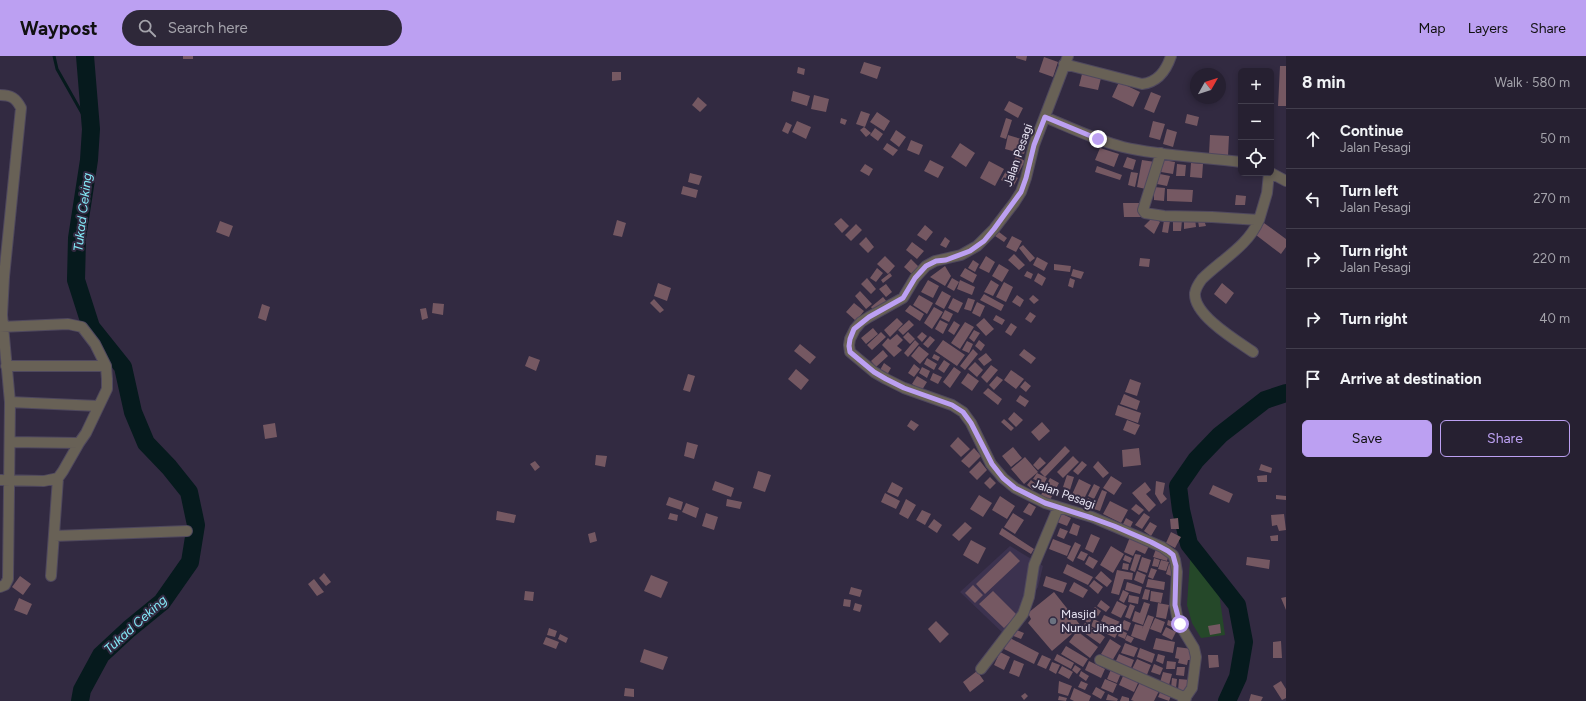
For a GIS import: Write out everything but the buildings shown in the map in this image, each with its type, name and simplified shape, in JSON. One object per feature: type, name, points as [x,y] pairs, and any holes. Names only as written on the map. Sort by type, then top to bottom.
[{"type":"street","points":[[1066,60],[1142,84],[1150,83],[1159,78],[1171,56]]},
{"type":"street","name":"Jalan Pesagi","points":[[1066,60],[1034,145],[1028,172],[1021,192],[994,229],[984,241],[970,251],[946,260],[936,261],[926,266],[915,278],[903,298],[861,322],[854,329],[849,346],[850,352],[874,372],[886,379],[904,388],[942,401],[958,408],[963,412],[971,423],[984,452],[1003,478],[1026,495],[1058,508],[1092,518],[1126,531],[1162,547],[1173,555],[1177,572],[1175,605],[1177,616],[1194,648],[1196,657],[1192,688],[1185,699]]},
{"type":"street","points":[[0,95],[12,96],[17,100],[21,108],[4,277],[1,327],[10,402],[10,442],[5,480],[8,579],[5,585],[0,587]]},
{"type":"street","points":[[1045,117],[1098,139],[1122,147],[1238,162]]},
{"type":"street","points":[[1161,153],[1151,188],[1144,203],[1143,210],[1145,213],[1164,216],[1259,220]]},
{"type":"street","points":[[1274,175],[1286,181]]},
{"type":"street","points":[[1253,352],[1226,334],[1211,321],[1196,301],[1195,293],[1197,286],[1202,279],[1247,240],[1255,229],[1267,193],[1270,176]]},
{"type":"street","points":[[1,327],[68,324],[82,327],[95,344],[106,366],[107,390],[86,433],[78,443],[58,478],[51,576]]},
{"type":"street","points":[[6,366],[106,366]]},
{"type":"street","points":[[10,402],[98,406]]},
{"type":"street","points":[[10,442],[78,443]]},
{"type":"street","points":[[5,480],[44,481],[58,478]]},
{"type":"street","points":[[981,669],[1023,614],[1029,597],[1034,565],[1058,508]]},
{"type":"street","points":[[54,536],[187,531]]},
{"type":"street","points":[[1100,660],[1185,699]]},
{"type":"shaded area","points":[[1010,546],[1043,566],[1038,587],[1007,637],[960,592]]},
{"type":"green space","points":[[1190,560],[1203,567],[1218,586],[1225,635],[1201,638],[1192,623],[1187,605]]},
{"type":"waterway","points":[[54,56],[57,69],[91,129]]},
{"type":"waterway","name":"Tukad Ceking","points":[[80,701],[82,690],[101,655],[129,629],[162,602],[190,562],[196,525],[189,492],[169,467],[146,443],[133,412],[123,367],[91,327],[76,280],[77,238],[89,160],[91,129],[85,56]]},
{"type":"waterway","points":[[1227,701],[1238,677],[1244,642],[1237,605],[1189,544],[1181,510],[1178,486],[1196,460],[1220,435],[1265,400],[1286,393]]},
{"type":"place","name":"Masjid Nurul Jihad","points":[[1053,621]]},
{"type":"route","points":[[1098,139],[1045,117],[1034,145],[1021,192],[994,229],[984,241],[970,251],[946,260],[931,263],[920,271],[912,286],[903,298],[861,322],[854,329],[850,339],[850,352],[874,372],[886,379],[921,395],[952,405],[963,412],[971,423],[984,452],[992,464],[1003,478],[1015,488],[1032,498],[1058,508],[1114,526],[1162,547],[1173,555],[1177,572],[1175,605],[1180,624]]}]
